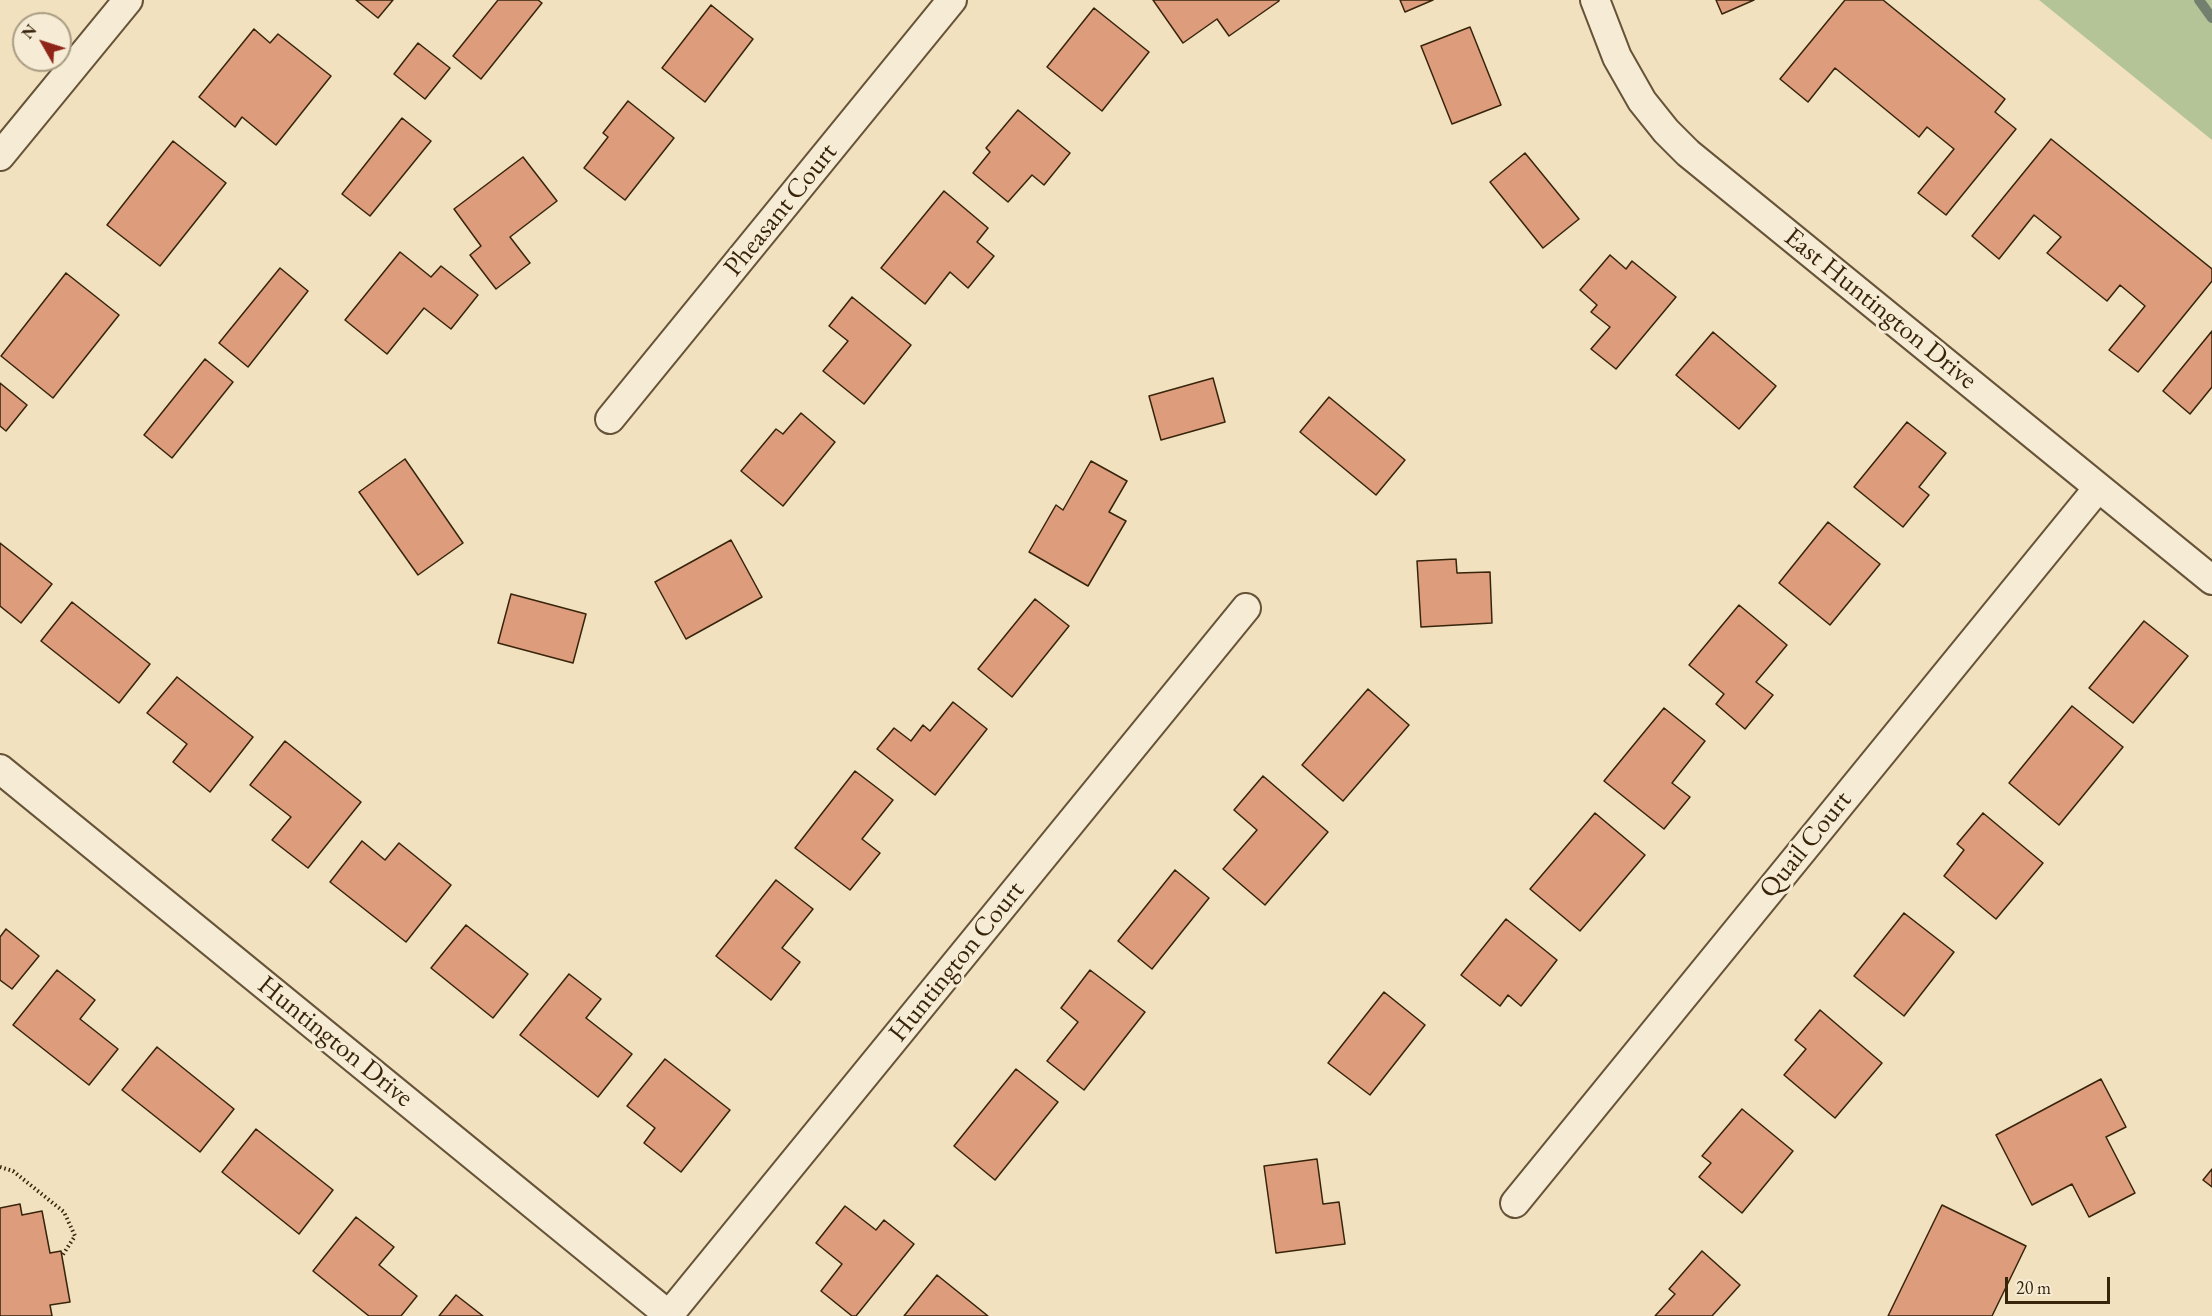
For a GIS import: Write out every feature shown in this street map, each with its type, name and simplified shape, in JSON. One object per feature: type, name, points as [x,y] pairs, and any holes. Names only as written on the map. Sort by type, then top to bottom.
[{"type":"street","points":[[0,156],[128,0]]},
{"type":"street","name":"Pheasant Court","points":[[610,419],[952,0]]},
{"type":"street","name":"East Huntington Drive","points":[[1595,0],[1617,57],[1642,101],[1666,131],[1688,153],[2212,580]]},
{"type":"street","name":"Quail Court","points":[[1515,1203],[2098,488]]},
{"type":"street","name":"Huntington Court","points":[[669,1316],[1246,608]]},
{"type":"street","name":"Huntington Drive","points":[[0,769],[669,1316]]},
{"type":"path","points":[[0,1167],[13,1171],[64,1212],[75,1236],[62,1256]]},
{"type":"green space","points":[[2039,0],[2212,0],[2212,140]]},
{"type":"building","points":[[356,0],[393,0],[378,18]]},
{"type":"building","points":[[498,0],[538,0],[542,3],[481,79],[453,56]]},
{"type":"building","points":[[1153,0],[1279,1],[1229,36],[1217,19],[1183,43]]},
{"type":"building","points":[[1400,0],[1433,0],[1405,12]]},
{"type":"building","points":[[1716,0],[1754,0],[1722,14]]},
{"type":"building","points":[[1845,0],[1883,0],[2005,99],[1995,112],[2016,129],[1946,215],[1918,193],[1954,149],[1927,127],[1919,137],[1835,68],[1808,102],[1780,79]]},
{"type":"building","points":[[711,5],[753,39],[705,102],[662,68]]},
{"type":"building","points":[[1094,8],[1149,52],[1102,111],[1047,67]]},
{"type":"building","points":[[1470,27],[1501,105],[1452,124],[1421,46]]},
{"type":"building","points":[[254,29],[270,43],[278,34],[331,76],[276,145],[242,117],[235,127],[199,97]]},
{"type":"building","points":[[418,43],[450,68],[425,99],[394,74]]},
{"type":"building","points":[[628,101],[674,138],[625,200],[584,168],[608,137],[603,133]]},
{"type":"building","points":[[1018,110],[1070,153],[1044,185],[1032,175],[1008,202],[973,173],[990,152],[986,148]]},
{"type":"building","points":[[402,118],[431,141],[370,216],[342,194]]},
{"type":"building","points":[[2051,139],[2212,269],[2212,281],[2138,372],[2109,350],[2145,306],[2120,285],[2107,301],[2047,253],[2061,237],[2034,215],[1999,259],[1972,236]]},
{"type":"building","points":[[173,141],[226,183],[160,266],[107,225]]},
{"type":"building","points":[[1525,153],[1579,219],[1543,248],[1490,182]]},
{"type":"building","points":[[523,157],[557,201],[510,237],[530,263],[496,289],[470,255],[481,246],[454,209]]},
{"type":"building","points":[[944,191],[988,228],[977,242],[994,256],[968,288],[950,272],[925,304],[881,268]]},
{"type":"building","points":[[400,252],[431,277],[441,266],[478,295],[451,329],[424,308],[387,354],[345,320]]},
{"type":"building","points":[[1610,255],[1626,269],[1632,261],[1676,297],[1616,369],[1591,349],[1610,327],[1591,312],[1597,305],[1580,290]]},
{"type":"building","points":[[280,268],[308,291],[248,367],[219,343]]},
{"type":"building","points":[[66,273],[119,315],[53,398],[1,356]]},
{"type":"building","points":[[852,297],[911,345],[864,404],[823,371],[848,341],[829,326]]},
{"type":"building","points":[[2212,331],[2212,387],[2190,414],[2163,391]]},
{"type":"building","points":[[1713,332],[1776,386],[1739,429],[1676,375]]},
{"type":"building","points":[[205,359],[233,382],[172,458],[144,435]]},
{"type":"building","points":[[1213,378],[1225,422],[1161,440],[1149,396]]},
{"type":"building","points":[[0,383],[27,405],[6,431],[0,426]]},
{"type":"building","points":[[1329,397],[1405,460],[1376,495],[1300,432]]},
{"type":"building","points":[[801,413],[835,442],[783,506],[741,471],[776,429],[783,434]]},
{"type":"building","points":[[1907,422],[1946,453],[1919,487],[1929,495],[1903,527],[1854,487]]},
{"type":"building","points":[[405,459],[463,543],[418,575],[359,492]]},
{"type":"building","points":[[1091,461],[1127,481],[1109,512],[1126,521],[1088,586],[1029,552],[1056,505],[1063,510]]},
{"type":"building","points":[[1828,522],[1880,564],[1830,625],[1779,583]]},
{"type":"building","points":[[731,540],[762,597],[686,639],[655,582]]},
{"type":"building","points":[[0,543],[52,584],[21,623],[0,606]]},
{"type":"building","points":[[1456,559],[1457,573],[1490,572],[1492,623],[1421,627],[1417,561]]},
{"type":"building","points":[[511,594],[586,614],[573,663],[498,643]]},
{"type":"building","points":[[1035,599],[1069,626],[1012,697],[978,669]]},
{"type":"building","points":[[72,602],[150,664],[119,703],[41,641]]},
{"type":"building","points":[[1739,605],[1787,645],[1756,682],[1773,695],[1745,729],[1716,704],[1724,694],[1689,665]]},
{"type":"building","points":[[2144,621],[2188,656],[2133,723],[2089,688]]},
{"type":"building","points":[[177,677],[253,737],[210,792],[173,762],[187,744],[147,713]]},
{"type":"building","points":[[1368,689],[1409,725],[1343,801],[1302,765]]},
{"type":"building","points":[[953,702],[987,729],[935,795],[877,749],[894,728],[911,741],[923,725],[930,731]]},
{"type":"building","points":[[2072,706],[2123,747],[2059,825],[2009,783]]},
{"type":"building","points":[[1664,708],[1705,741],[1672,783],[1690,797],[1664,829],[1604,781]]},
{"type":"building","points":[[285,741],[361,802],[308,868],[272,840],[291,817],[250,785]]},
{"type":"building","points":[[855,771],[893,800],[862,839],[880,853],[850,890],[795,848]]},
{"type":"building","points":[[1263,776],[1328,832],[1265,905],[1223,869],[1257,830],[1234,810]]},
{"type":"building","points":[[1595,813],[1645,855],[1580,931],[1530,889]]},
{"type":"building","points":[[1983,813],[2043,863],[1996,919],[1944,876],[1964,850],[1957,844]]},
{"type":"building","points":[[362,841],[385,860],[399,843],[451,885],[406,942],[330,882]]},
{"type":"building","points":[[1175,870],[1209,898],[1152,969],[1118,941]]},
{"type":"building","points":[[776,880],[813,909],[782,948],[800,962],[771,1000],[716,956]]},
{"type":"building","points":[[1904,913],[1954,952],[1904,1016],[1854,976]]},
{"type":"building","points":[[1506,919],[1557,960],[1521,1006],[1508,995],[1500,1006],[1461,975]]},
{"type":"building","points":[[466,925],[528,974],[493,1018],[431,968]]},
{"type":"building","points":[[6,929],[39,956],[12,989],[0,980],[0,937]]},
{"type":"building","points":[[57,970],[95,1000],[80,1019],[118,1049],[89,1085],[13,1025]]},
{"type":"building","points":[[1090,970],[1145,1012],[1084,1090],[1047,1061],[1078,1022],[1061,1008]]},
{"type":"building","points":[[569,974],[601,999],[586,1018],[632,1054],[598,1097],[520,1035]]},
{"type":"building","points":[[1384,992],[1425,1025],[1370,1095],[1328,1063]]},
{"type":"building","points":[[1820,1010],[1882,1063],[1835,1118],[1784,1075],[1806,1049],[1795,1040]]},
{"type":"building","points":[[157,1047],[234,1109],[200,1152],[122,1090]]},
{"type":"building","points":[[665,1059],[730,1110],[681,1172],[644,1143],[655,1128],[627,1106]]},
{"type":"building","points":[[1016,1069],[1058,1102],[995,1180],[954,1146]]},
{"type":"building","points":[[2101,1079],[2126,1127],[2106,1137],[2135,1193],[2089,1217],[2072,1184],[2032,1205],[1996,1135]]},
{"type":"building","points":[[1742,1109],[1793,1151],[1742,1213],[1699,1177],[1711,1163],[1702,1156]]},
{"type":"building","points":[[256,1129],[333,1190],[299,1234],[222,1172]]},
{"type":"building","points":[[1317,1159],[1323,1204],[1339,1202],[1345,1244],[1276,1253],[1264,1166]]},
{"type":"building","points":[[2212,1169],[2212,1187],[2203,1180]]},
{"type":"building","points":[[20,1204],[22,1215],[42,1211],[50,1253],[61,1251],[70,1302],[50,1305],[52,1316],[0,1316],[0,1208]]},
{"type":"building","points":[[1942,1205],[2026,1246],[1992,1316],[1888,1316]]},
{"type":"building","points":[[845,1206],[876,1230],[884,1220],[914,1244],[856,1316],[852,1316],[821,1291],[842,1264],[816,1243]]},
{"type":"building","points":[[356,1217],[394,1247],[379,1265],[417,1296],[401,1316],[369,1316],[313,1271]]},
{"type":"building","points":[[1702,1251],[1740,1285],[1712,1316],[1655,1316],[1675,1294],[1669,1289]]},
{"type":"building","points":[[937,1275],[988,1316],[904,1316]]},
{"type":"building","points":[[456,1295],[483,1316],[439,1316]]},
{"type":"waterway","points":[[2199,0],[2212,18]]}]
